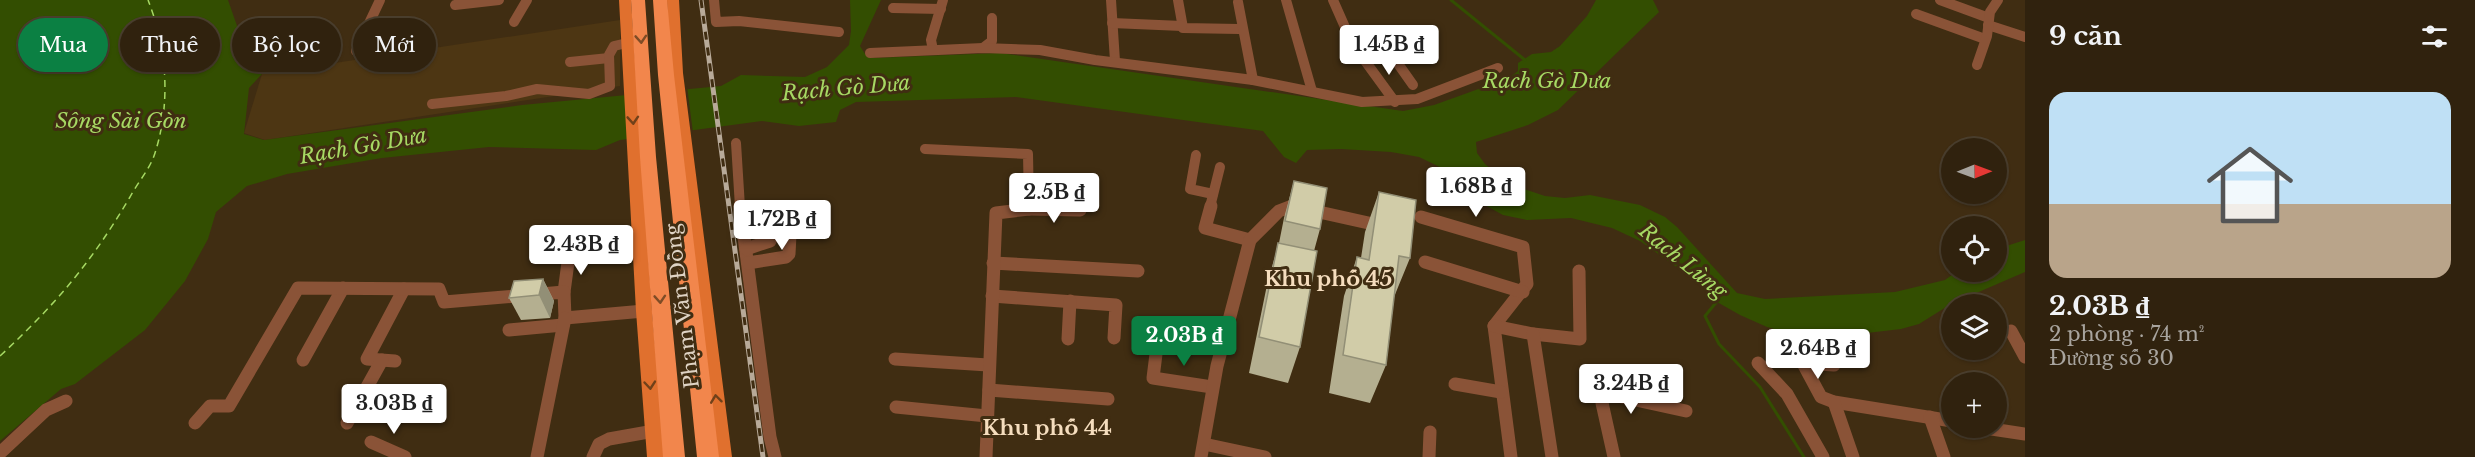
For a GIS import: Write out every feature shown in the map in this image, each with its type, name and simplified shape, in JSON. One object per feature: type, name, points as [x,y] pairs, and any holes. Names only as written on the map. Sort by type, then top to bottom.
[{"type":"highway","points":[[638,0],[637,80],[642,158]]},
{"type":"highway","points":[[660,0],[681,151]]},
{"type":"highway","name":"Phạm Văn Đồng","points":[[681,151],[708,457]]},
{"type":"highway","name":"Phạm Văn Đồng","points":[[642,158],[674,457]]},
{"type":"main road","points":[[625,0],[627,43],[637,80]]},
{"type":"main road","points":[[669,69],[674,33],[673,0]]},
{"type":"main road","name":"Phạm Văn Đồng","points":[[681,151],[723,457]]},
{"type":"main road","name":"Phạm Văn Đồng","points":[[642,158],[644,311],[656,457]]},
{"type":"street","points":[[372,18],[380,0]]},
{"type":"street","points":[[455,5],[499,0]]},
{"type":"street","points":[[514,22],[527,0]]},
{"type":"street","points":[[714,0],[716,22],[738,21],[839,32]]},
{"type":"street","points":[[1110,0],[1115,61]]},
{"type":"street","points":[[1178,0],[1182,26]]},
{"type":"street","points":[[1286,0],[1312,92]]},
{"type":"street","points":[[1333,0],[1341,24],[1355,52],[1395,102]]},
{"type":"street","points":[[1940,0],[2025,37]]},
{"type":"street","points":[[1977,65],[1989,22],[1998,0]]},
{"type":"street","points":[[1238,2],[1253,80]]},
{"type":"street","points":[[892,8],[942,4],[932,45]]},
{"type":"street","points":[[1916,14],[1986,39]]},
{"type":"street","points":[[983,48],[992,41],[992,18]]},
{"type":"street","points":[[1112,22],[1185,28],[1239,29]]},
{"type":"street","points":[[432,104],[506,96],[537,89],[590,94],[610,86],[609,58],[614,46],[627,43]]},
{"type":"street","points":[[870,52],[932,45],[1040,50],[1095,60],[1168,63],[1362,102],[1417,99],[1498,68]]},
{"type":"street","points":[[1355,52],[1431,49]]},
{"type":"street","points":[[1389,51],[1413,85]]},
{"type":"street","points":[[570,62],[609,58]]},
{"type":"street","points":[[736,142],[736,183],[775,457]]},
{"type":"street","points":[[925,149],[1028,154],[1029,209]]},
{"type":"street","points":[[1196,155],[1190,189],[1213,194]]},
{"type":"street","points":[[1220,167],[1205,228],[1250,240]]},
{"type":"street","points":[[1265,457],[1202,450],[1212,387],[1250,240],[1279,211],[1292,206],[1373,224]]},
{"type":"street","points":[[986,457],[996,213],[1029,209],[1080,210]]},
{"type":"street","points":[[746,249],[768,244],[774,235],[776,217]]},
{"type":"street","points":[[1421,217],[1523,247],[1527,284],[1494,326],[1511,457]]},
{"type":"street","points":[[747,263],[786,256],[789,254],[790,236]]},
{"type":"street","points":[[537,457],[564,321],[564,292],[569,255]]},
{"type":"street","points":[[1425,262],[1523,292]]},
{"type":"street","points":[[993,263],[1138,271]]},
{"type":"street","points":[[1494,326],[1533,334],[1581,338],[1580,271]]},
{"type":"street","points":[[195,423],[210,406],[229,406],[298,288],[439,289],[444,302],[564,292]]},
{"type":"street","points":[[303,360],[343,288]]},
{"type":"street","points":[[347,423],[389,360],[367,359],[404,289]]},
{"type":"street","points":[[992,296],[1116,305],[1114,338]]},
{"type":"street","points":[[1068,339],[1070,302]]},
{"type":"street","points":[[509,330],[644,311]]},
{"type":"street","points":[[2011,331],[2025,357]]},
{"type":"street","points":[[1533,334],[1552,457]]},
{"type":"street","points":[[1157,346],[1153,378],[1212,387]]},
{"type":"street","points":[[895,359],[988,365]]},
{"type":"street","points":[[1834,364],[1801,360],[1821,398],[1941,419]]},
{"type":"street","points":[[1758,363],[1787,394],[1823,457]]},
{"type":"street","points":[[1455,384],[1501,392]]},
{"type":"street","points":[[989,390],[1108,399]]},
{"type":"street","points":[[1614,457],[1602,403],[1605,396],[1613,395],[1686,411]]},
{"type":"street","points":[[0,453],[46,410],[66,401]]},
{"type":"street","points":[[1834,402],[1853,457]]},
{"type":"street","points":[[896,407],[987,416]]},
{"type":"street","points":[[1930,417],[1944,457]]},
{"type":"street","points":[[594,456],[599,444],[609,439],[654,431]]},
{"type":"street","points":[[2007,431],[2025,434]]},
{"type":"street","points":[[1429,457],[1430,432]]},
{"type":"street","points":[[370,442],[405,457]]},
{"type":"shaded area","points":[[620,20],[620,86],[265,140],[244,133],[262,74],[341,72],[341,62],[353,60],[353,72],[436,72],[436,48]]},
{"type":"water","points":[[0,0],[228,0],[234,18],[232,18],[232,72],[261,72],[262,74],[249,88],[244,134],[264,140],[522,105],[721,86],[741,75],[805,77],[827,67],[849,45],[850,0],[881,0],[860,46],[865,54],[874,58],[1000,53],[1403,111],[1434,105],[1509,78],[1518,71],[1518,63],[1532,54],[1551,52],[1560,46],[1587,16],[1596,0],[1653,0],[1659,12],[1558,110],[1528,125],[1476,142],[1477,153],[1485,164],[1501,177],[1524,189],[1545,196],[1565,198],[1590,195],[1640,205],[1665,217],[1677,227],[1737,293],[1765,299],[1895,292],[1941,281],[2002,282],[1974,294],[1941,294],[1941,310],[1919,324],[1901,329],[1833,337],[1793,334],[1767,327],[1717,302],[1699,283],[1640,241],[1612,228],[1571,218],[1527,220],[1503,215],[1481,203],[1444,169],[1419,157],[1391,152],[1341,149],[1307,150],[1296,163],[1284,157],[1263,131],[1016,97],[856,102],[840,110],[836,122],[799,126],[762,121],[620,140],[596,150],[489,147],[382,158],[287,174],[247,186],[216,212],[208,239],[185,281],[145,330],[75,384],[61,389],[0,441]]},
{"type":"water","points":[[2025,240],[2025,272],[2007,280],[2007,246]]},
{"type":"pier","points":[[687,86],[693,133],[630,142],[627,92]]},
{"type":"building","points":[[1294,181],[1327,188],[1320,229],[1285,221]]},
{"type":"building","points":[[1379,192],[1416,200],[1410,258],[1399,256],[1386,365],[1343,355],[1357,257],[1369,260]]},
{"type":"building","points":[[1278,243],[1317,251],[1300,347],[1259,337]]},
{"type":"building","points":[[543,279],[539,295],[509,298],[514,281]]},
{"type":"waterway","name":"Rạch Gò Dưa","points":[[1451,0],[1525,60]]},
{"type":"waterway","name":"Rạch Lùng","points":[[1719,299],[1705,316],[1719,344],[1760,387],[1804,457]]},
{"type":"ferry route","points":[[0,356],[55,300],[86,263],[116,221],[153,159],[163,115],[165,76],[159,37],[148,0]]},
{"type":"railway","points":[[701,0],[763,457]]},
{"type":"district","name":"Khu phố 45","points":[[1328,279]]},
{"type":"district","name":"Khu phố 44","points":[[1047,428]]},
{"type":"water label","name":"Sông Sài Gòn","points":[[121,121]]}]
